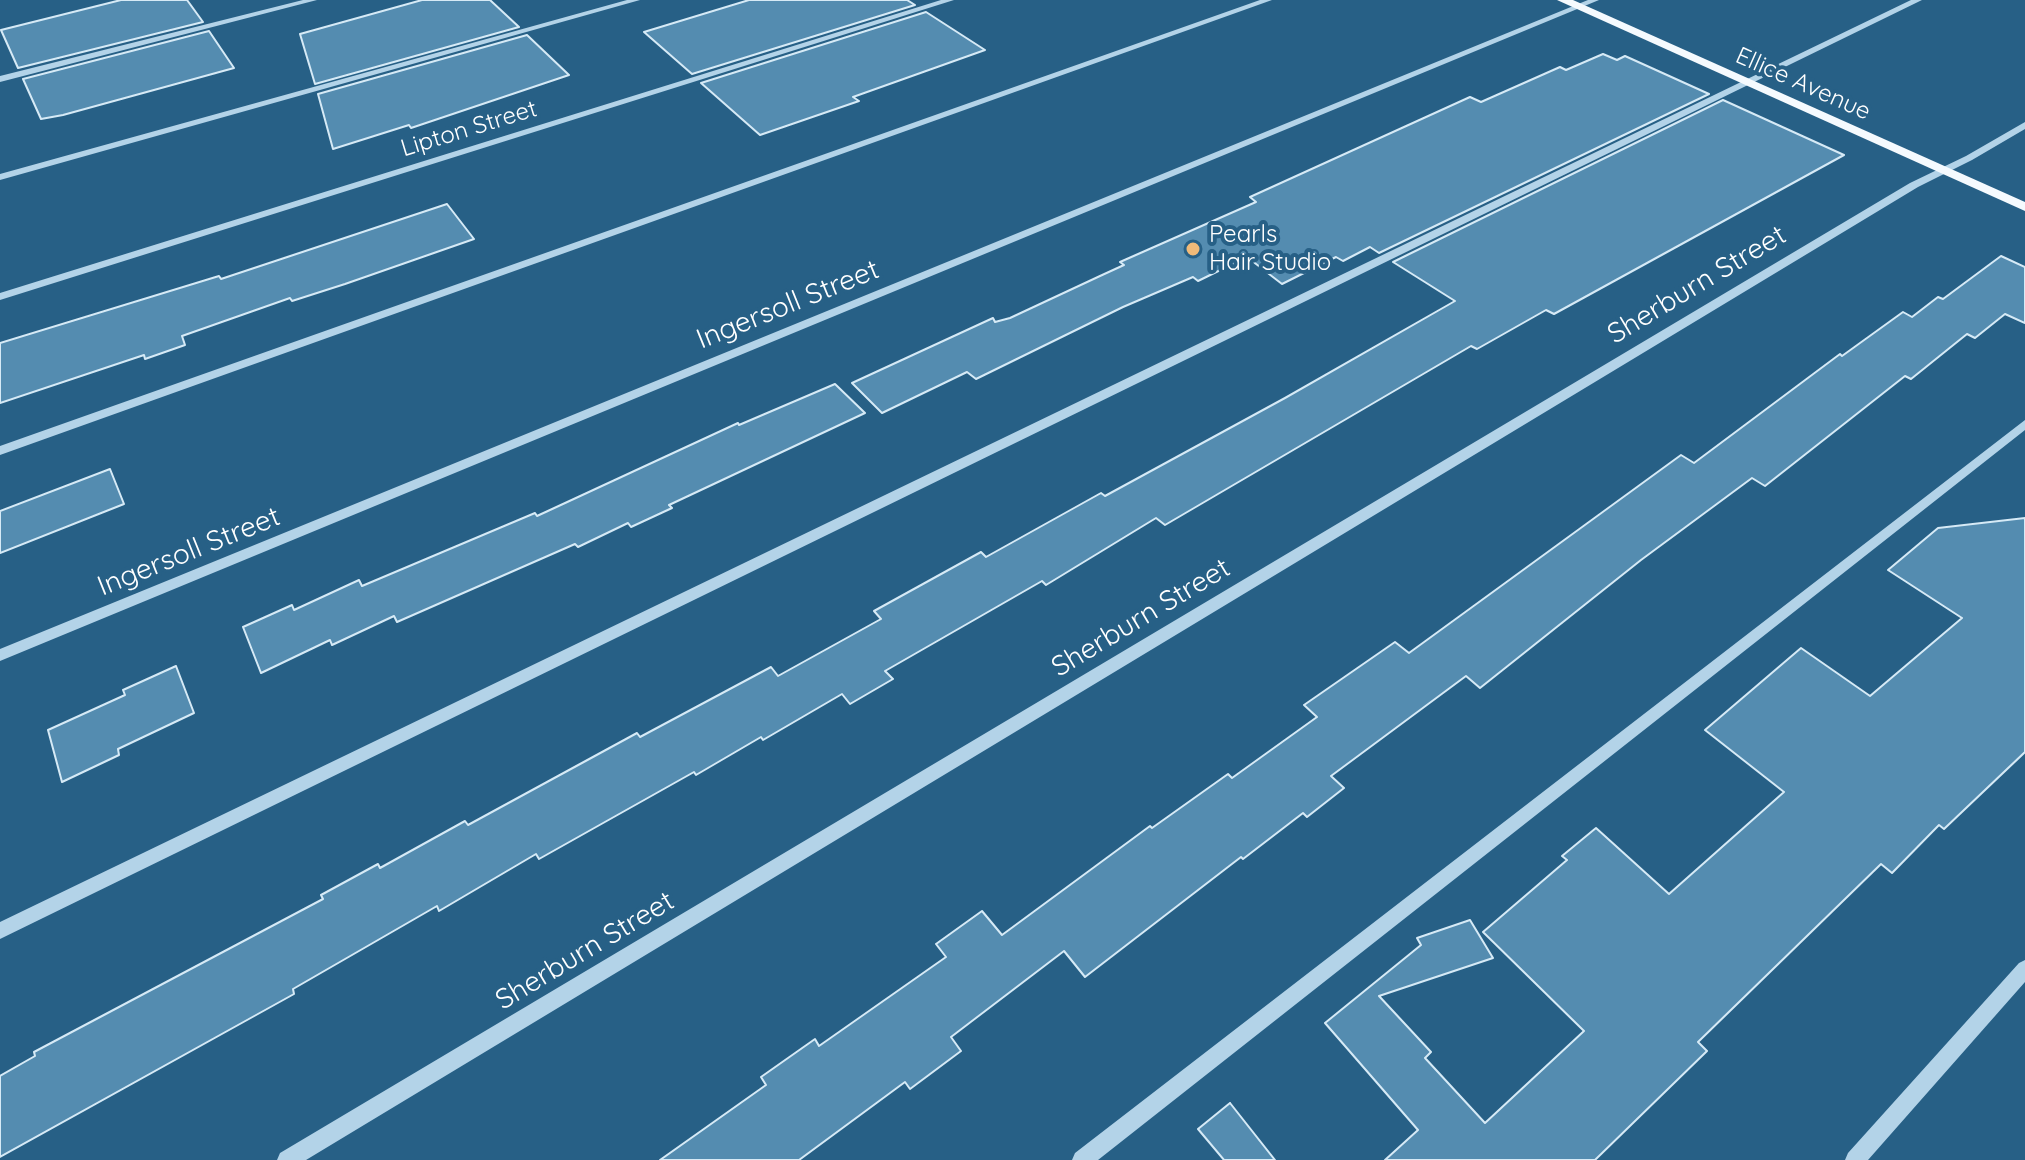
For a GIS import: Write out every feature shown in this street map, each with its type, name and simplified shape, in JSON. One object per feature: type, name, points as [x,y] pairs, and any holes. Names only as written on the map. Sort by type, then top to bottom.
[{"type":"main road","name":"Ellice Avenue","points":[[1563,0],[2025,207]]},
{"type":"street","points":[[0,79],[313,0]]},
{"type":"street","points":[[0,177],[636,0]]},
{"type":"street","name":"Lipton Street","points":[[0,297],[950,0]]},
{"type":"street","points":[[0,451],[1268,0]]},
{"type":"street","name":"Ingersoll Street","points":[[0,655],[1595,0]]},
{"type":"street","points":[[0,931],[1918,0]]},
{"type":"street","name":"Sherburn Street","points":[[287,1160],[1943,170],[2025,125]]},
{"type":"street","points":[[1082,1160],[2025,424]]},
{"type":"street","points":[[1855,1160],[2025,969]]},
{"type":"building","points":[[121,0],[187,0],[203,22],[18,68],[1,30]]},
{"type":"building","points":[[422,0],[490,0],[519,27],[315,84],[300,34]]},
{"type":"building","points":[[749,0],[907,0],[915,5],[692,74],[644,32]]},
{"type":"building","points":[[926,12],[985,50],[853,97],[859,101],[760,135],[701,83]]},
{"type":"building","points":[[209,31],[234,68],[63,115],[41,119],[23,79]]},
{"type":"building","points":[[527,35],[569,75],[411,128],[409,125],[333,149],[318,94]]},
{"type":"building","points":[[1603,54],[1617,60],[1625,56],[1709,94],[1379,253],[1370,247],[1343,261],[1336,257],[1282,284],[1247,257],[1198,281],[1193,277],[1123,307],[976,379],[967,372],[882,413],[852,383],[993,318],[995,322],[1010,318],[1124,265],[1120,262],[1256,202],[1250,197],[1470,97],[1481,102],[1560,67],[1566,70]]},
{"type":"building","points":[[1723,100],[1844,155],[1554,314],[1546,310],[1477,349],[1471,346],[1165,525],[1156,518],[1046,585],[1042,581],[885,671],[893,679],[850,704],[842,694],[763,740],[761,737],[696,775],[694,772],[539,859],[536,854],[439,911],[437,906],[293,989],[294,994],[0,1157],[0,1076],[35,1056],[34,1052],[323,899],[321,895],[378,864],[380,868],[465,821],[468,825],[637,733],[640,737],[771,667],[778,676],[881,619],[874,611],[981,552],[986,557],[1101,493],[1105,496],[1285,398],[1455,301],[1393,262]]},
{"type":"building","points":[[447,204],[474,239],[182,336],[185,345],[145,359],[144,355],[0,403],[0,343],[219,276],[221,279]]},
{"type":"building","points":[[2001,256],[2025,267],[2025,323],[2005,314],[1975,338],[1967,334],[1911,379],[1905,376],[1765,486],[1752,478],[1641,560],[1480,688],[1466,676],[1331,776],[1344,788],[1307,817],[1303,813],[1243,859],[1241,857],[1085,977],[1064,951],[951,1037],[961,1051],[910,1089],[905,1082],[799,1160],[660,1160],[766,1085],[761,1077],[815,1039],[819,1046],[946,957],[936,944],[982,911],[1002,935],[1150,826],[1152,828],[1228,774],[1232,778],[1317,717],[1304,705],[1395,642],[1409,653],[1681,455],[1694,463],[1840,354],[1842,356],[1903,312],[1912,317],[1938,297],[1943,299]]},
{"type":"building","points":[[835,384],[865,413],[669,505],[672,508],[631,527],[628,523],[578,547],[575,544],[397,622],[394,616],[332,645],[330,640],[261,673],[243,627],[292,605],[294,610],[359,580],[362,586],[535,513],[537,516],[738,423]]},
{"type":"building","points":[[110,469],[124,504],[0,553],[0,511]]},
{"type":"building","points":[[2025,518],[2025,752],[1944,829],[1939,825],[1892,873],[1881,864],[1698,1042],[1707,1051],[1595,1160],[1385,1160],[1418,1130],[1325,1023],[1421,945],[1417,938],[1470,920],[1493,958],[1379,996],[1431,1052],[1425,1058],[1485,1123],[1584,1031],[1483,932],[1567,860],[1562,856],[1596,828],[1669,894],[1784,792],[1705,730],[1801,648],[1870,696],[1962,618],[1888,570],[1938,528]]},
{"type":"building","points":[[176,666],[194,713],[118,749],[119,755],[62,782],[48,730],[125,695],[123,690]]},
{"type":"building","points":[[1230,1103],[1275,1160],[1224,1160],[1198,1129]]},
{"type":"place","name":"Pearls Hair Studio","points":[[1193,249]]}]
